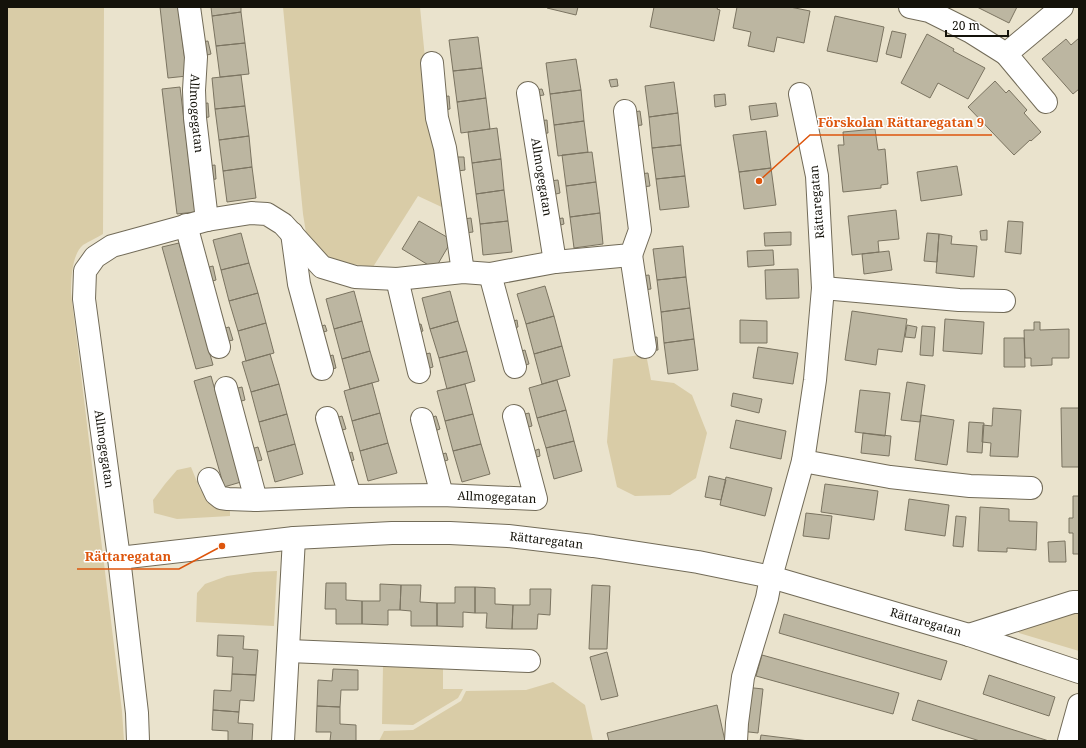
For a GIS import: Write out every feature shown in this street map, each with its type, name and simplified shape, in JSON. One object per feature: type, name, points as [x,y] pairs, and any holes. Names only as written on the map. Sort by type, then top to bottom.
[{"type":"street","name":"Allmogegatan","points":[[189,7],[196,57],[194,90],[195,118],[207,220]]},
{"type":"street","points":[[910,7],[929,11],[964,28],[1006,54],[1046,102]]},
{"type":"street","points":[[1006,54],[1062,7]]},
{"type":"street","points":[[432,63],[437,118],[445,148],[463,272]]},
{"type":"street","name":"Allmogegatan","points":[[528,92],[555,262]]},
{"type":"street","name":"Rättaregatan","points":[[736,741],[743,677],[767,598],[771,577],[803,461],[815,380],[823,288],[817,176],[800,94]]},
{"type":"street","points":[[625,111],[640,230],[631,255],[644,347]]},
{"type":"street","name":"Allmogegatan","points":[[138,741],[137,713],[84,299],[85,271],[95,257],[112,246],[186,225],[251,212],[267,214],[283,224],[322,267]]},
{"type":"street","points":[[186,225],[219,347]]},
{"type":"street","points":[[292,233],[299,284],[322,369]]},
{"type":"street","points":[[299,284],[309,274],[322,267],[355,277],[397,280],[463,272],[490,274],[555,262],[631,255]]},
{"type":"street","points":[[490,274],[515,367]]},
{"type":"street","points":[[397,280],[419,372]]},
{"type":"street","points":[[823,288],[959,300],[1004,301]]},
{"type":"street","points":[[226,388],[256,500]]},
{"type":"street","name":"Allmogegatan","points":[[209,479],[216,494],[221,498],[256,500],[350,496],[442,495],[536,499],[514,416]]},
{"type":"street","points":[[327,418],[350,496]]},
{"type":"street","name":"Allmogegatan","points":[[422,419],[442,495]]},
{"type":"street","points":[[803,461],[890,477],[970,486],[1031,488]]},
{"type":"street","name":"Rättaregatan","points":[[118,558],[294,538],[407,533],[450,533],[508,536],[593,546],[698,562],[771,577],[969,635],[1079,672]]},
{"type":"street","points":[[283,741],[294,538]]},
{"type":"street","points":[[969,635],[1073,602],[1079,602]]},
{"type":"street","points":[[289,651],[529,661]]},
{"type":"street","points":[[1069,741],[1079,705]]},
{"type":"shaded area","points":[[7,7],[104,7],[103,234],[83,245],[76,254],[71,281],[71,293],[122,711],[124,741],[7,741]]},
{"type":"shaded area","points":[[283,7],[420,7],[432,130],[448,210],[418,196],[373,267],[331,261],[307,239],[303,214]]},
{"type":"shaded area","points":[[646,354],[651,380],[674,383],[692,395],[707,433],[696,478],[670,495],[635,496],[617,487],[607,442],[613,359]]},
{"type":"shaded area","points":[[191,467],[200,489],[214,507],[230,508],[230,516],[177,519],[154,513],[153,500],[165,484],[177,470]]},
{"type":"shaded area","points":[[277,571],[274,626],[196,622],[197,593],[205,584],[227,576],[254,572]]},
{"type":"shaded area","points":[[1073,614],[1079,614],[1079,651],[1019,633],[1017,629]]},
{"type":"shaded area","points":[[383,666],[443,667],[443,689],[463,689],[458,698],[413,725],[382,724]]},
{"type":"shaded area","points":[[553,682],[585,705],[593,741],[379,741],[384,731],[413,730],[461,701],[466,691],[526,690]]},
{"type":"building","points":[[160,7],[178,7],[187,76],[168,78]]},
{"type":"building","points":[[211,7],[241,7],[241,12],[212,16]]},
{"type":"building","points":[[547,7],[578,7],[576,15]]},
{"type":"building","points":[[654,7],[718,7],[717,9],[720,10],[714,41],[650,27]]},
{"type":"building","points":[[737,7],[790,7],[810,11],[804,43],[777,37],[774,52],[748,46],[751,32],[733,28]]},
{"type":"building","points":[[977,7],[1017,7],[1009,23]]},
{"type":"building","points":[[241,12],[245,43],[216,46],[212,16]]},
{"type":"building","points":[[835,16],[884,27],[877,62],[827,51]]},
{"type":"building","points":[[892,31],[906,34],[901,58],[886,54]]},
{"type":"building","points":[[927,34],[954,49],[953,51],[985,68],[968,99],[938,83],[930,98],[901,83]]},
{"type":"building","points":[[478,37],[482,68],[453,71],[449,40]]},
{"type":"building","points":[[1079,38],[1079,89],[1073,94],[1042,59],[1066,39],[1071,45]]},
{"type":"building","points":[[208,41],[211,54],[203,56],[201,42]]},
{"type":"building","points":[[245,43],[249,74],[220,77],[216,46]]},
{"type":"building","points":[[576,59],[581,90],[550,94],[546,63]]},
{"type":"building","points":[[482,68],[486,98],[457,102],[453,71]]},
{"type":"building","points":[[241,75],[245,106],[215,109],[212,78]]},
{"type":"building","points":[[617,79],[618,86],[611,87],[609,80]]},
{"type":"building","points":[[995,81],[1006,93],[1009,90],[1027,110],[1024,113],[1041,132],[1014,155],[968,107]]},
{"type":"building","points":[[674,82],[678,113],[649,117],[645,86]]},
{"type":"building","points":[[180,87],[195,212],[177,214],[162,89]]},
{"type":"building","points":[[542,89],[544,95],[536,96],[535,90]]},
{"type":"building","points":[[581,90],[584,121],[554,125],[550,94]]},
{"type":"building","points":[[725,94],[726,105],[715,107],[714,95]]},
{"type":"building","points":[[449,96],[450,109],[443,110],[441,97]]},
{"type":"building","points":[[486,98],[490,129],[461,133],[457,102]]},
{"type":"building","points":[[208,103],[209,117],[202,118],[200,104]]},
{"type":"building","points":[[776,103],[778,116],[751,120],[749,106]]},
{"type":"building","points":[[245,106],[249,136],[219,140],[215,109]]},
{"type":"building","points":[[640,111],[642,125],[634,126],[633,112]]},
{"type":"building","points":[[678,113],[681,145],[652,148],[649,117]]},
{"type":"building","points":[[547,120],[548,133],[540,134],[538,121]]},
{"type":"building","points":[[584,121],[588,152],[558,156],[554,125]]},
{"type":"building","points":[[497,128],[501,159],[472,163],[468,132]]},
{"type":"building","points":[[875,129],[878,150],[885,149],[888,184],[881,185],[881,188],[843,192],[838,145],[844,145],[843,132]]},
{"type":"building","points":[[766,131],[771,168],[739,172],[733,135]]},
{"type":"building","points":[[249,136],[252,167],[223,171],[219,140]]},
{"type":"building","points":[[681,145],[685,176],[656,179],[652,148]]},
{"type":"building","points":[[592,152],[596,182],[566,186],[562,155]]},
{"type":"building","points":[[457,157],[464,157],[465,170],[458,171]]},
{"type":"building","points":[[501,159],[504,190],[476,194],[472,163]]},
{"type":"building","points":[[215,165],[216,179],[208,180],[207,166]]},
{"type":"building","points":[[957,166],[962,195],[921,201],[917,172]]},
{"type":"building","points":[[252,167],[256,198],[227,202],[223,171]]},
{"type":"building","points":[[771,168],[776,205],[744,209],[739,172]]},
{"type":"building","points":[[648,173],[650,186],[642,187],[640,174]]},
{"type":"building","points":[[685,176],[689,207],[660,210],[656,179]]},
{"type":"building","points":[[558,180],[560,193],[552,195],[550,181]]},
{"type":"building","points":[[596,182],[600,213],[570,217],[566,186]]},
{"type":"building","points":[[504,190],[508,221],[480,224],[476,194]]},
{"type":"building","points":[[896,210],[899,239],[878,241],[879,252],[852,255],[848,216]]},
{"type":"building","points":[[600,213],[603,244],[574,248],[570,217]]},
{"type":"building","points":[[471,218],[473,232],[465,233],[463,219]]},
{"type":"building","points":[[563,218],[564,224],[557,226],[556,219]]},
{"type":"building","points":[[419,221],[452,240],[435,269],[402,249]]},
{"type":"building","points":[[508,221],[512,252],[483,255],[480,224]]},
{"type":"building","points":[[1008,221],[1023,222],[1021,254],[1005,252]]},
{"type":"building","points":[[987,230],[987,240],[981,240],[980,231]]},
{"type":"building","points":[[791,232],[791,245],[765,246],[764,233]]},
{"type":"building","points":[[241,233],[249,263],[221,270],[213,240]]},
{"type":"building","points":[[927,233],[939,234],[937,262],[924,261]]},
{"type":"building","points":[[939,234],[952,236],[951,244],[977,246],[974,277],[936,273]]},
{"type":"building","points":[[179,243],[213,365],[196,369],[162,247]]},
{"type":"building","points":[[683,246],[686,277],[657,280],[653,249]]},
{"type":"building","points":[[773,250],[774,265],[748,267],[747,251]]},
{"type":"building","points":[[889,251],[892,270],[864,274],[862,254]]},
{"type":"building","points":[[249,263],[258,293],[229,301],[221,270]]},
{"type":"building","points":[[213,266],[216,280],[209,282],[205,268]]},
{"type":"building","points":[[798,269],[799,298],[766,299],[765,270]]},
{"type":"building","points":[[649,275],[651,289],[643,290],[641,276]]},
{"type":"building","points":[[686,277],[690,308],[661,312],[657,280]]},
{"type":"building","points":[[545,286],[554,316],[526,324],[517,294]]},
{"type":"building","points":[[354,291],[362,321],[334,329],[326,299]]},
{"type":"building","points":[[450,291],[458,321],[430,329],[422,298]]},
{"type":"building","points":[[258,293],[266,323],[238,331],[229,301]]},
{"type":"building","points":[[690,308],[694,339],[664,343],[661,312]]},
{"type":"building","points":[[852,311],[907,319],[902,352],[878,349],[876,365],[845,360]]},
{"type":"building","points":[[554,316],[562,346],[534,354],[526,324]]},
{"type":"building","points":[[945,319],[984,322],[982,354],[943,351]]},
{"type":"building","points":[[517,320],[518,327],[511,329],[510,322]]},
{"type":"building","points":[[740,320],[767,321],[767,343],[740,343]]},
{"type":"building","points":[[362,321],[370,351],[342,359],[334,329]]},
{"type":"building","points":[[458,321],[467,351],[439,358],[430,329]]},
{"type":"building","points":[[1034,322],[1040,322],[1040,330],[1069,329],[1069,358],[1052,358],[1052,365],[1031,366],[1031,358],[1025,358],[1024,330],[1034,330]]},
{"type":"building","points":[[266,323],[274,353],[246,361],[238,331]]},
{"type":"building","points":[[421,324],[423,331],[416,333],[414,326]]},
{"type":"building","points":[[325,325],[327,331],[319,333],[318,327]]},
{"type":"building","points":[[907,325],[917,327],[915,338],[905,337]]},
{"type":"building","points":[[922,326],[935,327],[933,356],[920,355]]},
{"type":"building","points":[[229,327],[233,340],[225,342],[222,329]]},
{"type":"building","points":[[657,337],[658,350],[650,351],[648,338]]},
{"type":"building","points":[[1004,338],[1024,338],[1025,367],[1004,367]]},
{"type":"building","points":[[694,339],[698,370],[668,374],[664,343]]},
{"type":"building","points":[[562,346],[570,376],[542,384],[534,354]]},
{"type":"building","points":[[758,347],[798,353],[793,384],[753,378]]},
{"type":"building","points":[[525,350],[529,364],[521,366],[518,352]]},
{"type":"building","points":[[370,351],[379,381],[350,389],[342,359]]},
{"type":"building","points":[[467,351],[475,381],[447,389],[439,358]]},
{"type":"building","points":[[430,353],[433,367],[426,369],[422,355]]},
{"type":"building","points":[[270,354],[279,384],[251,392],[242,362]]},
{"type":"building","points":[[333,355],[336,368],[329,370],[326,357]]},
{"type":"building","points":[[211,376],[241,482],[224,487],[194,381]]},
{"type":"building","points":[[557,380],[566,410],[537,418],[529,388]]},
{"type":"building","points":[[907,382],[925,385],[920,422],[901,420]]},
{"type":"building","points":[[372,383],[380,413],[352,421],[344,391]]},
{"type":"building","points":[[279,384],[287,414],[259,422],[251,392]]},
{"type":"building","points":[[465,384],[473,414],[445,421],[437,391]]},
{"type":"building","points":[[242,387],[245,400],[238,402],[234,389]]},
{"type":"building","points":[[860,390],[890,393],[885,436],[855,432]]},
{"type":"building","points":[[733,393],[762,399],[759,413],[731,406]]},
{"type":"building","points":[[993,408],[1021,410],[1018,457],[990,456],[991,443],[982,442],[983,425],[992,426]]},
{"type":"building","points":[[1061,408],[1079,408],[1079,467],[1062,467]]},
{"type":"building","points":[[566,410],[574,441],[546,448],[537,418]]},
{"type":"building","points":[[380,413],[388,443],[360,451],[352,421]]},
{"type":"building","points":[[529,413],[532,426],[524,428],[521,415]]},
{"type":"building","points":[[287,414],[295,444],[267,452],[259,422]]},
{"type":"building","points":[[473,414],[481,444],[453,451],[445,421]]},
{"type":"building","points":[[921,415],[954,420],[947,465],[915,460]]},
{"type":"building","points":[[342,416],[346,429],[338,431],[335,418]]},
{"type":"building","points":[[436,416],[440,429],[432,432],[429,418]]},
{"type":"building","points":[[736,420],[786,431],[781,459],[730,448]]},
{"type":"building","points":[[969,422],[984,423],[982,453],[967,452]]},
{"type":"building","points":[[863,433],[891,436],[889,456],[861,453]]},
{"type":"building","points":[[574,441],[582,471],[554,479],[546,448]]},
{"type":"building","points":[[388,443],[397,473],[368,481],[360,451]]},
{"type":"building","points":[[295,444],[303,474],[275,482],[267,452]]},
{"type":"building","points":[[481,444],[490,474],[462,482],[453,451]]},
{"type":"building","points":[[258,447],[262,460],[254,462],[251,449]]},
{"type":"building","points":[[539,449],[540,456],[533,458],[531,452]]},
{"type":"building","points":[[352,452],[354,460],[347,462],[345,455]]},
{"type":"building","points":[[446,453],[448,460],[441,462],[439,455]]},
{"type":"building","points":[[709,476],[726,480],[721,500],[705,497]]},
{"type":"building","points":[[726,477],[772,488],[765,516],[720,505]]},
{"type":"building","points":[[825,484],[878,491],[874,520],[821,512]]},
{"type":"building","points":[[1073,496],[1079,496],[1079,554],[1073,554],[1073,533],[1069,533],[1069,518],[1073,518]]},
{"type":"building","points":[[909,499],[949,505],[945,536],[905,530]]},
{"type":"building","points":[[980,507],[1009,509],[1009,521],[1037,522],[1036,550],[1007,548],[1007,552],[978,551]]},
{"type":"building","points":[[806,513],[832,516],[829,539],[803,536]]},
{"type":"building","points":[[956,516],[966,517],[963,547],[953,546]]},
{"type":"building","points":[[1065,541],[1066,562],[1049,562],[1048,542]]},
{"type":"building","points":[[326,583],[346,583],[346,600],[362,601],[362,624],[336,624],[336,609],[325,609]]},
{"type":"building","points":[[380,584],[401,585],[400,610],[388,610],[388,625],[362,624],[362,601],[380,601]]},
{"type":"building","points":[[401,585],[421,585],[420,602],[437,603],[437,626],[411,626],[411,611],[400,610]]},
{"type":"building","points":[[592,585],[610,586],[607,649],[589,649]]},
{"type":"building","points":[[455,587],[475,587],[475,613],[463,612],[463,627],[437,626],[437,603],[455,603]]},
{"type":"building","points":[[475,587],[495,588],[495,604],[513,605],[512,629],[486,628],[487,613],[475,613]]},
{"type":"building","points":[[530,589],[551,589],[550,615],[538,614],[537,629],[512,629],[513,605],[530,605]]},
{"type":"building","points":[[784,614],[947,661],[941,680],[779,633]]},
{"type":"building","points":[[218,635],[244,636],[243,649],[258,650],[256,675],[232,674],[233,657],[217,656]]},
{"type":"building","points":[[607,652],[618,696],[601,700],[590,657]]},
{"type":"building","points":[[762,655],[899,693],[893,714],[756,676]]},
{"type":"building","points":[[333,669],[358,670],[358,690],[341,690],[340,707],[317,706],[318,680],[332,681]]},
{"type":"building","points":[[232,674],[256,675],[254,701],[240,700],[239,712],[213,710],[214,690],[231,691]]},
{"type":"building","points":[[989,675],[1055,697],[1049,716],[983,694]]},
{"type":"building","points":[[745,687],[763,689],[758,733],[740,731]]},
{"type":"building","points":[[918,700],[1049,741],[980,741],[912,720]]},
{"type":"building","points":[[717,705],[725,741],[609,741],[607,733]]},
{"type":"building","points":[[317,706],[340,707],[340,724],[356,725],[356,741],[330,741],[331,732],[316,732]]},
{"type":"building","points":[[213,710],[239,712],[238,723],[253,724],[252,741],[228,741],[228,731],[212,730]]},
{"type":"building","points":[[761,735],[809,741],[760,741]]},
{"type":"place","name":"Förskolan Rättaregatan 9","points":[[759,181]]},
{"type":"place","name":"Rättaregatan","points":[[222,546]]}]
